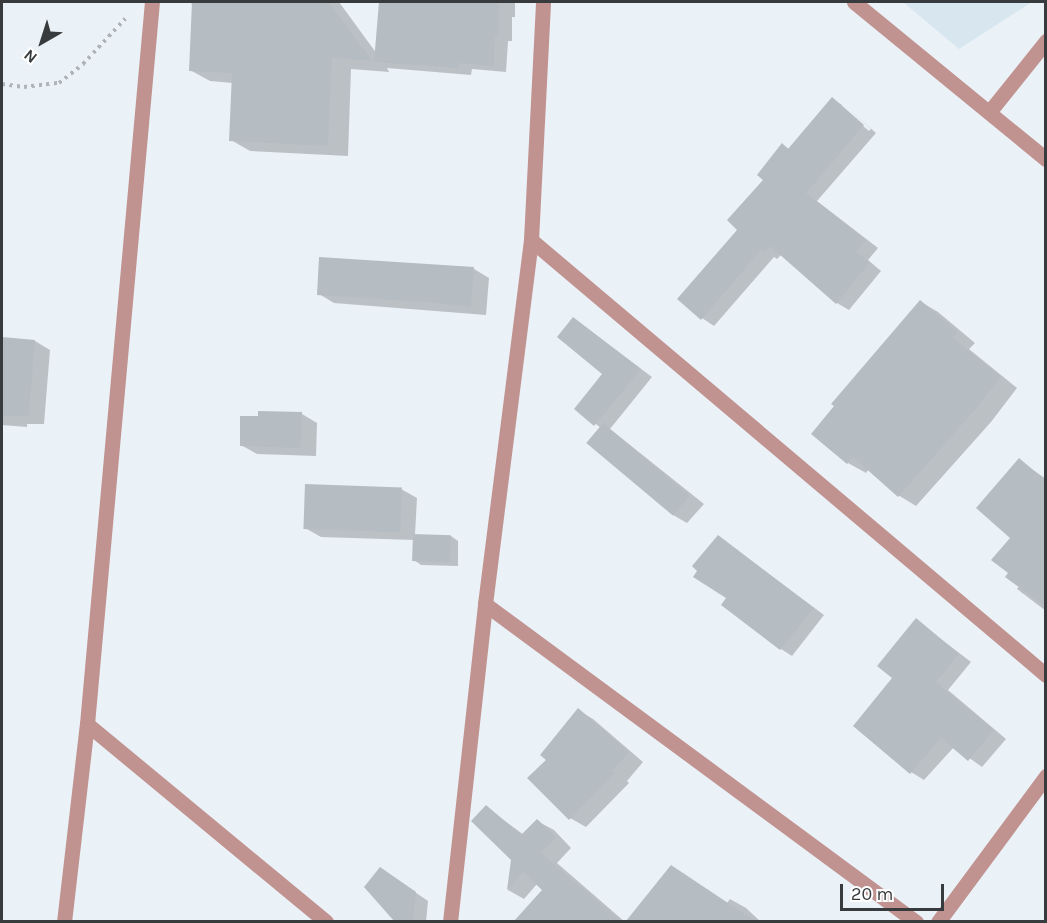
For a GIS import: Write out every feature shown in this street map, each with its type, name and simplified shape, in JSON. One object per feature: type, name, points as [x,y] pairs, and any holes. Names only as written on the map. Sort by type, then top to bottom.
[{"type":"street","points":[[64,921],[87,724],[152,2]]},
{"type":"street","points":[[450,921],[485,604],[531,240],[543,2]]},
{"type":"street","points":[[854,2],[1046,159]]},
{"type":"street","points":[[990,111],[1046,41]]},
{"type":"street","points":[[531,240],[1046,675]]},
{"type":"street","points":[[485,604],[916,921]]},
{"type":"street","points":[[87,724],[326,921]]},
{"type":"street","points":[[938,921],[1046,776]]},
{"type":"path","points":[[2,84],[24,87],[59,83],[83,64],[127,17]]},
{"type":"shaded area","points":[[903,2],[1032,2],[959,49]]},
{"type":"building","points":[[192,2],[329,2],[372,61],[332,58],[328,146],[229,141],[232,73],[189,71]]},
{"type":"building","points":[[379,2],[499,2],[499,35],[495,35],[494,66],[459,63],[459,68],[374,62]]},
{"type":"building","points":[[832,97],[864,125],[806,193],[866,240],[856,252],[870,262],[836,304],[770,246],[764,253],[761,250],[701,320],[677,299],[737,230],[727,220],[763,180],[757,175],[782,143],[788,149]]},
{"type":"building","points":[[319,257],[474,267],[471,307],[317,295]]},
{"type":"building","points":[[920,300],[958,332],[953,338],[1001,377],[898,497],[853,457],[847,464],[811,434],[834,406],[831,404]]},
{"type":"building","points":[[573,317],[641,369],[594,426],[574,409],[602,374],[557,337]]},
{"type":"building","points":[[2,337],[35,340],[29,416],[2,416]]},
{"type":"building","points":[[258,411],[302,412],[301,448],[240,446],[240,416],[258,416]]},
{"type":"building","points":[[603,423],[690,496],[673,516],[586,443]]},
{"type":"building","points":[[1019,458],[1046,481],[1046,607],[1005,577],[1008,573],[991,560],[1010,538],[976,508]]},
{"type":"building","points":[[305,484],[402,487],[400,532],[303,529]]},
{"type":"building","points":[[413,534],[451,535],[450,562],[412,561]]},
{"type":"building","points":[[718,535],[814,608],[780,650],[721,605],[726,598],[693,577],[697,571],[692,566]]},
{"type":"building","points":[[916,618],[959,654],[936,682],[994,730],[968,761],[941,738],[910,774],[853,726],[892,678],[877,666]]},
{"type":"building","points":[[578,708],[629,752],[612,771],[615,773],[569,820],[527,778],[546,760],[540,755]]},
{"type":"building","points":[[486,805],[521,835],[537,819],[556,837],[541,853],[621,921],[514,921],[542,890],[523,872],[507,890],[511,860],[471,821]]},
{"type":"building","points":[[671,865],[755,921],[626,921]]},
{"type":"building","points":[[380,867],[416,892],[413,921],[394,921],[364,887]]}]
